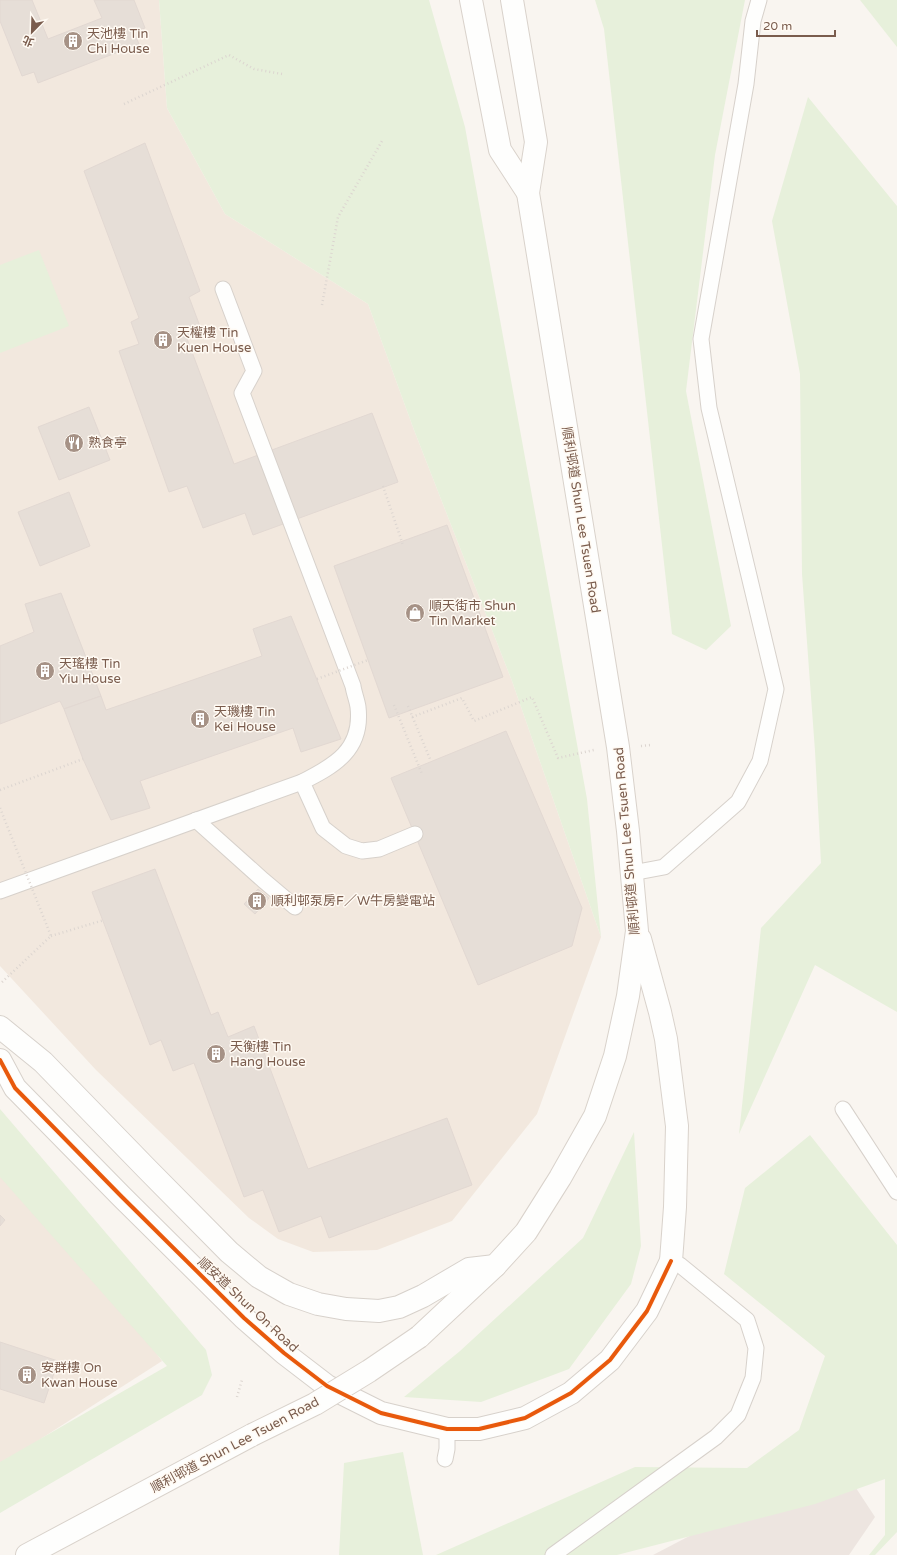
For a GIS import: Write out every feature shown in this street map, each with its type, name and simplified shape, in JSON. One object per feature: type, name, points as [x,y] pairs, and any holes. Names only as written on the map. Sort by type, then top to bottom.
[{"type":"main road","name":"順利邨道 Shun Lee Tsuen Road","points":[[471,0],[500,150],[528,194]]},
{"type":"main road","name":"順利邨道 Shun Lee Tsuen Road","points":[[27,1555],[252,1435],[315,1404],[369,1371],[419,1337],[495,1266],[526,1232],[560,1178],[595,1116],[615,1056],[628,996],[637,931],[632,873],[618,747],[528,194],[536,142],[513,0]]},
{"type":"main road","points":[[637,931],[660,1012],[666,1039],[676,1126],[675,1207],[671,1261]]},
{"type":"main road","name":"順安道 Shun On Road","points":[[0,1027],[43,1062],[229,1252],[259,1277],[289,1294],[318,1304],[346,1309],[378,1311],[398,1307],[423,1296],[469,1269],[495,1266]]},
{"type":"main road","name":"順安道 Shun On Road","points":[[0,1060],[15,1088],[244,1318],[284,1353],[328,1386],[381,1413],[447,1429],[479,1429],[525,1418],[571,1393],[610,1360],[647,1311],[671,1261]]},
{"type":"lane","points":[[632,873],[664,868],[738,802],[760,761],[776,690],[709,408],[701,339],[746,84],[753,21],[759,0]]},
{"type":"lane","points":[[0,891],[302,782],[325,771],[347,753],[357,732],[358,708],[353,686],[242,392],[254,371],[223,289]]},
{"type":"lane","points":[[302,782],[322,828],[346,846],[362,851],[379,849],[415,834]]},
{"type":"lane","points":[[196,820],[295,907]]},
{"type":"lane","points":[[843,1109],[897,1192]]},
{"type":"lane","points":[[553,1555],[716,1437],[738,1415],[753,1378],[756,1348],[747,1320],[680,1265],[671,1261]]},
{"type":"lane","points":[[446,1460],[447,1429]]},
{"type":"path","points":[[124,104],[229,55],[254,69],[282,74]]},
{"type":"path","points":[[322,306],[338,217],[382,141]]},
{"type":"path","points":[[383,486],[403,545]]},
{"type":"path","points":[[317,679],[368,660]]},
{"type":"path","points":[[412,717],[462,698],[474,721],[532,697],[558,758],[589,751]]},
{"type":"path","points":[[394,705],[422,774]]},
{"type":"path","points":[[408,706],[430,759]]},
{"type":"path","points":[[0,790],[83,759]]},
{"type":"path","points":[[0,808],[51,936]]},
{"type":"path","points":[[0,984],[51,936],[104,920]]},
{"type":"path","points":[[237,1398],[242,1380]]},
{"type":"shaded area","points":[[0,0],[159,0],[167,108],[225,214],[368,304],[414,430],[512,681],[601,937],[537,1114],[452,1221],[377,1250],[313,1252],[278,1239],[249,1218],[96,1070],[0,966]]},
{"type":"shaded area","points":[[0,1148],[162,1361],[0,1465]]},
{"type":"shaded area","points":[[837,1459],[875,1517],[849,1555],[653,1555]]},
{"type":"green space","points":[[159,0],[429,0],[465,127],[587,799],[601,937],[512,681],[414,430],[368,304],[225,214],[167,108]]},
{"type":"green space","points":[[595,0],[745,0],[715,155],[686,391],[731,626],[706,650],[672,634],[604,29]]},
{"type":"green space","points":[[860,0],[897,0],[897,47]]},
{"type":"green space","points":[[808,97],[897,206],[897,1012],[815,965],[739,1134],[761,928],[821,863],[815,751],[802,574],[800,374],[772,221]]},
{"type":"green space","points":[[39,250],[69,326],[0,353],[0,265]]},
{"type":"green space","points":[[0,1109],[206,1350],[212,1375],[202,1395],[0,1513],[0,1462],[167,1366],[0,1177]]},
{"type":"green space","points":[[634,1132],[641,1246],[631,1284],[569,1369],[481,1402],[404,1397],[460,1351],[583,1238]]},
{"type":"green space","points":[[810,1135],[897,1245],[897,1532],[875,1555],[869,1555],[885,1535],[885,1479],[815,1504],[617,1555],[436,1555],[635,1467],[747,1468],[799,1430],[825,1356],[724,1274],[745,1188]]},
{"type":"green space","points":[[403,1452],[423,1555],[339,1555],[344,1463]]},
{"type":"building","name":"天池樓 Tin Chi House","points":[[0,0],[32,0],[48,39],[102,18],[94,0],[134,0],[145,28],[134,32],[139,44],[38,83],[34,72],[22,76],[0,21]]},
{"type":"building","name":"天權樓 Tin Kuen House","points":[[145,143],[200,291],[189,297],[201,329],[186,336],[234,464],[372,413],[398,482],[253,535],[245,513],[203,528],[187,486],[169,492],[119,351],[139,344],[131,322],[139,318],[84,171]]},
{"type":"building","name":"熟食亭","points":[[89,407],[110,460],[59,480],[38,427]]},
{"type":"building","points":[[69,492],[90,546],[40,566],[18,512]]},
{"type":"building","name":"順天街市 Shun Tin Market","points":[[447,525],[503,677],[389,718],[334,566]]},
{"type":"building","name":"天瑤樓 Tin Yiu House","points":[[61,593],[101,696],[64,709],[60,701],[0,724],[0,646],[34,632],[25,604]]},
{"type":"building","name":"天璣樓 Tin Kei House","points":[[291,616],[341,739],[301,752],[293,728],[140,781],[150,808],[111,820],[83,759],[64,709],[101,696],[106,710],[262,656],[253,629]]},
{"type":"building","points":[[506,731],[582,908],[572,946],[478,985],[391,778]]},
{"type":"building","name":"天衡樓 Tin Hang House","points":[[155,869],[211,1015],[218,1012],[228,1037],[254,1026],[308,1169],[447,1118],[472,1185],[329,1238],[321,1216],[279,1232],[263,1190],[244,1197],[194,1063],[173,1071],[161,1040],[150,1045],[92,892]]},
{"type":"building","name":"順利邨泵房F／W牛房變電站","points":[[258,889],[269,898],[255,914],[244,904]]},
{"type":"building","points":[[0,1215],[5,1220],[0,1226]]},
{"type":"building","name":"安群樓 On Kwan House","points":[[0,1342],[58,1361],[44,1403],[0,1389]]},
{"type":"cycle path","points":[[0,1060],[15,1088],[244,1318],[284,1353],[327,1386],[381,1413],[447,1429],[479,1429],[525,1418],[571,1393],[610,1360],[647,1311],[671,1261]]},
{"type":"place","name":"天池樓 Tin Chi House","points":[[73,41]]},
{"type":"place","name":"天權樓 Tin Kuen House","points":[[163,340]]},
{"type":"place","name":"熟食亭","points":[[74,443]]},
{"type":"place","name":"順天街市 Shun Tin Market","points":[[415,613]]},
{"type":"place","name":"天瑤樓 Tin Yiu House","points":[[45,671]]},
{"type":"place","name":"天璣樓 Tin Kei House","points":[[200,719]]},
{"type":"place","name":"順利邨泵房F／W牛房變電站","points":[[257,901]]},
{"type":"place","name":"天衡樓 Tin Hang House","points":[[216,1054]]},
{"type":"place","name":"安群樓 On Kwan House","points":[[27,1375]]}]
